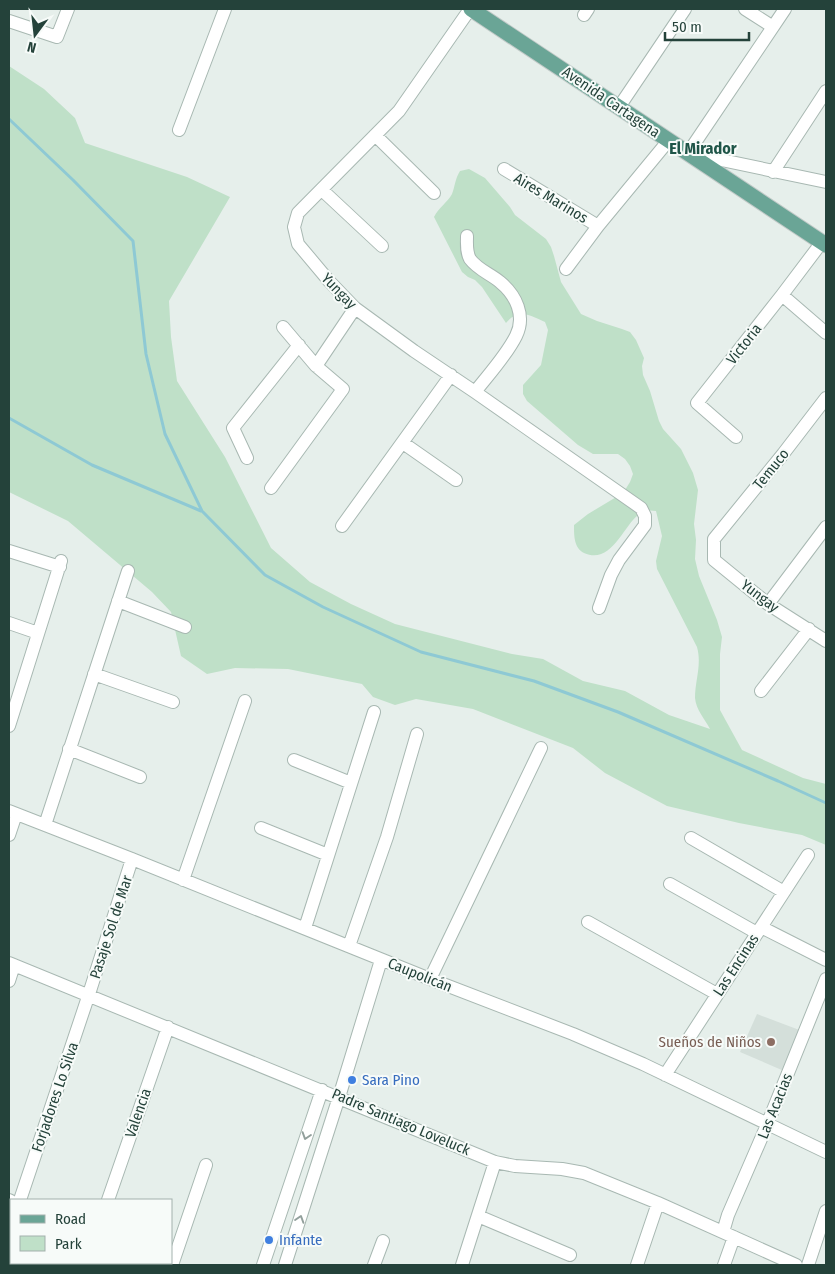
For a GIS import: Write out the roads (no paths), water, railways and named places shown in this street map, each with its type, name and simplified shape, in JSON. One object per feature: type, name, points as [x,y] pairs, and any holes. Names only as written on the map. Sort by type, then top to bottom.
[{"type":"main road","name":"Avenida Cartagena","points":[[471,9],[824,244]]},
{"type":"street","points":[[9,21],[57,37],[68,9]]},
{"type":"street","points":[[179,130],[225,9]]},
{"type":"street","name":"Yungay","points":[[471,9],[399,111],[298,213],[294,227],[295,238],[328,281],[355,308],[414,351],[634,502],[644,512],[644,525],[619,560],[598,608]]},
{"type":"street","points":[[619,107],[684,9]]},
{"type":"street","points":[[745,9],[773,28]]},
{"type":"street","points":[[786,9],[688,153],[826,182]]},
{"type":"street","points":[[773,172],[826,91]]},
{"type":"street","points":[[375,135],[434,193]]},
{"type":"street","name":"Aires Marinos","points":[[566,269],[598,226],[669,140]]},
{"type":"street","name":"Aires Marinos","points":[[504,169],[598,226]]},
{"type":"street","points":[[322,190],[382,246]]},
{"type":"street","points":[[467,236],[466,249],[470,258],[482,271],[500,281],[511,293],[520,308],[520,322],[517,335],[475,392]]},
{"type":"street","name":"Victoria","points":[[736,437],[697,403],[824,244]]},
{"type":"street","points":[[782,295],[826,333]]},
{"type":"street","points":[[316,366],[355,308]]},
{"type":"street","points":[[271,488],[343,389],[316,366],[283,327]]},
{"type":"street","points":[[247,458],[233,428],[298,345]]},
{"type":"street","points":[[342,526],[451,375]]},
{"type":"street","name":"Temuco","points":[[714,539],[826,398]]},
{"type":"street","points":[[403,443],[456,480]]},
{"type":"street","points":[[768,604],[826,527]]},
{"type":"street","name":"Yungay","points":[[714,539],[714,560],[768,604],[826,641]]},
{"type":"street","points":[[9,550],[61,564],[9,726]]},
{"type":"street","points":[[45,825],[128,571]]},
{"type":"street","points":[[118,600],[186,627]]},
{"type":"street","points":[[9,623],[38,633]]},
{"type":"street","points":[[761,691],[809,629]]},
{"type":"street","points":[[94,674],[173,702]]},
{"type":"street","points":[[183,880],[245,701]]},
{"type":"street","points":[[305,928],[374,712]]},
{"type":"street","points":[[349,946],[387,837],[417,734]]},
{"type":"street","points":[[430,980],[541,748]]},
{"type":"street","points":[[69,749],[140,777]]},
{"type":"street","points":[[294,760],[351,783]]},
{"type":"street","points":[[9,835],[12,812]]},
{"type":"street","name":"Caupolicán","points":[[12,812],[305,928],[430,980],[573,1034],[665,1075],[826,1152]]},
{"type":"street","points":[[261,828],[328,855]]},
{"type":"street","points":[[691,838],[784,892]]},
{"type":"street","name":"Las Encinas","points":[[665,1075],[808,855]]},
{"type":"street","name":"Pasaje Sol de Mar","points":[[89,994],[132,859]]},
{"type":"street","points":[[670,884],[759,930],[826,960]]},
{"type":"street","points":[[588,922],[717,994]]},
{"type":"street","points":[[285,1265],[381,960]]},
{"type":"street","points":[[9,981],[12,964]]},
{"type":"street","name":"Padre Santiago Loveluck","points":[[12,964],[495,1162],[515,1166],[562,1169],[584,1173],[658,1203],[796,1265]]},
{"type":"street","name":"Las Acacias","points":[[724,1265],[728,1234],[728,1215],[767,1125],[826,979]]},
{"type":"street","name":"Forjadores Lo Silva","points":[[20,1199],[89,994]]},
{"type":"street","name":"Valencia","points":[[108,1199],[168,1027]]},
{"type":"street","points":[[263,1265],[322,1090]]},
{"type":"street","points":[[462,1265],[495,1162]]},
{"type":"street","points":[[175,1263],[206,1165]]},
{"type":"street","points":[[637,1265],[658,1203]]},
{"type":"street","points":[[808,1265],[826,1211]]},
{"type":"street","points":[[478,1216],[570,1255]]},
{"type":"street","points":[[374,1265],[383,1241]]},
{"type":"waterway","points":[[9,119],[133,241],[146,354],[165,434],[202,511],[265,575],[323,607],[421,652],[534,681],[618,712],[826,803]]},
{"type":"waterway","points":[[9,418],[92,465],[201,511]]},
{"type":"place","name":"Sueños de Niños","points":[[771,1042]]},
{"type":"place","name":"Sara Pino","points":[[352,1080]]},
{"type":"place","name":"Infante","points":[[269,1240]]},
{"type":"district","name":"El Mirador","points":[[703,148]]}]
